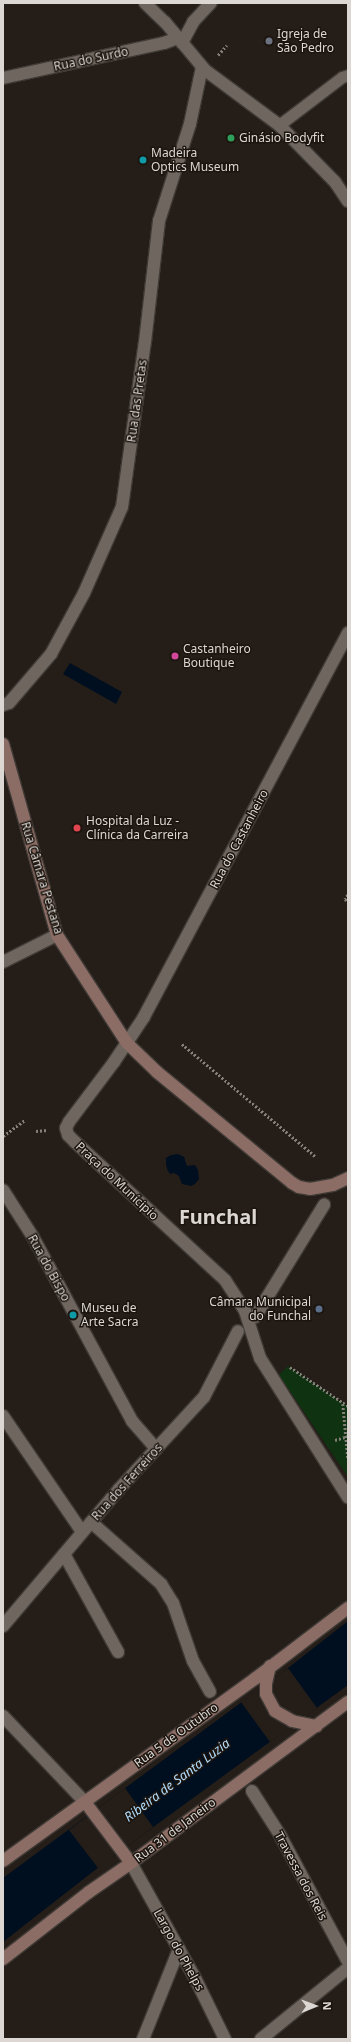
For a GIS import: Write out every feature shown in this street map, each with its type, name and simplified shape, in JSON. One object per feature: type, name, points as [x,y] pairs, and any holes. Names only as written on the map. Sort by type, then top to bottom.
[{"type":"main road","name":"Rua Câmara Pestana","points":[[3,744],[57,934],[127,1043]]},
{"type":"main road","points":[[127,1043],[157,1072],[292,1183],[299,1187],[310,1189],[332,1185],[346,1177]]},
{"type":"main road","name":"Rua 5 de Outubro","points":[[3,1861],[348,1608]]},
{"type":"main road","points":[[270,1666],[266,1684],[266,1694],[275,1711],[282,1717],[316,1726]]},
{"type":"main road","name":"Rua 31 de Janeiro","points":[[3,1959],[89,1892],[131,1863],[348,1702]]},
{"type":"main road","points":[[85,1802],[131,1863]]},
{"type":"street","points":[[145,3],[180,40],[202,67],[279,125],[335,182],[348,201]]},
{"type":"street","points":[[180,40],[193,22],[211,3]]},
{"type":"street","name":"Rua do Surdo","points":[[3,78],[164,42],[180,40]]},
{"type":"street","name":"Rua das Pretas","points":[[3,705],[9,703],[51,654],[84,593],[122,507],[145,342],[159,221],[190,124],[202,67]]},
{"type":"street","name":"Rua do Castanheiro","points":[[127,1043],[144,1017],[348,633]]},
{"type":"street","points":[[3,962],[57,934]]},
{"type":"street","name":"Praça do Munícipio","points":[[127,1043],[69,1122],[66,1128],[68,1135],[226,1280],[245,1311],[260,1358],[348,1497]]},
{"type":"street","name":"Rua do Bispo","points":[[3,1190],[33,1237],[132,1421],[156,1449]]},
{"type":"street","points":[[255,1317],[324,1205]]},
{"type":"street","name":"Rua dos Ferreiros","points":[[3,1626],[82,1532],[204,1397],[238,1331]]},
{"type":"street","points":[[3,1416],[82,1532]]},
{"type":"street","points":[[91,1522],[161,1584],[173,1603],[193,1660],[210,1692]]},
{"type":"street","points":[[64,1554],[118,1652]]},
{"type":"street","points":[[3,1716],[85,1802]]},
{"type":"street","name":"Travessa dos Reis","points":[[252,1791],[280,1835],[348,1962]]},
{"type":"street","name":"Largo do Phelps","points":[[131,1863],[179,1949],[226,2039]]},
{"type":"street","points":[[143,2039],[179,1949]]},
{"type":"street","points":[[261,2039],[348,1968]]},
{"type":"lane","points":[[279,125],[342,77],[348,75]]},
{"type":"path","points":[[348,895],[345,899],[348,901]]},
{"type":"path","points":[[182,1044],[315,1156]]},
{"type":"path","points":[[3,1136],[25,1120]]},
{"type":"path","points":[[288,1366],[348,1406]]},
{"type":"path","points":[[343,1403],[348,1459]]},
{"type":"path","points":[[329,1442],[347,1436]]},
{"type":"green space","points":[[288,1366],[348,1406],[348,1477],[279,1375]]},
{"type":"water","points":[[70,663],[122,692],[116,704],[63,674]]},
{"type":"water","points":[[178,1154],[184,1157],[187,1166],[195,1165],[198,1170],[199,1179],[191,1186],[182,1184],[179,1176],[174,1173],[170,1174],[168,1171],[166,1158],[171,1155]]},
{"type":"water","name":"Ribeira de Santa Luzia","points":[[348,1621],[348,1685],[104,1863],[3,1942],[3,1878],[288,1668]]},
{"type":"pier","points":[[288,1668],[317,1708],[270,1742],[241,1702]]},
{"type":"pier","points":[[125,1788],[153,1827],[98,1868],[69,1830]]},
{"type":"place","name":"Igreja de São Pedro","points":[[269,41]]},
{"type":"place","name":"Ginásio Bodyfit","points":[[231,138]]},
{"type":"place","name":"Madeira Optics Museum","points":[[143,160]]},
{"type":"place","name":"Castanheiro Boutique","points":[[175,656]]},
{"type":"place","name":"Hospital da Luz - Clínica da Carreira","points":[[77,828]]},
{"type":"place","name":"Câmara Municipal do Funchal","points":[[319,1309]]},
{"type":"place","name":"Museu de Arte Sacra","points":[[73,1315]]},
{"type":"district","name":"Funchal","points":[[218,1216]]}]
